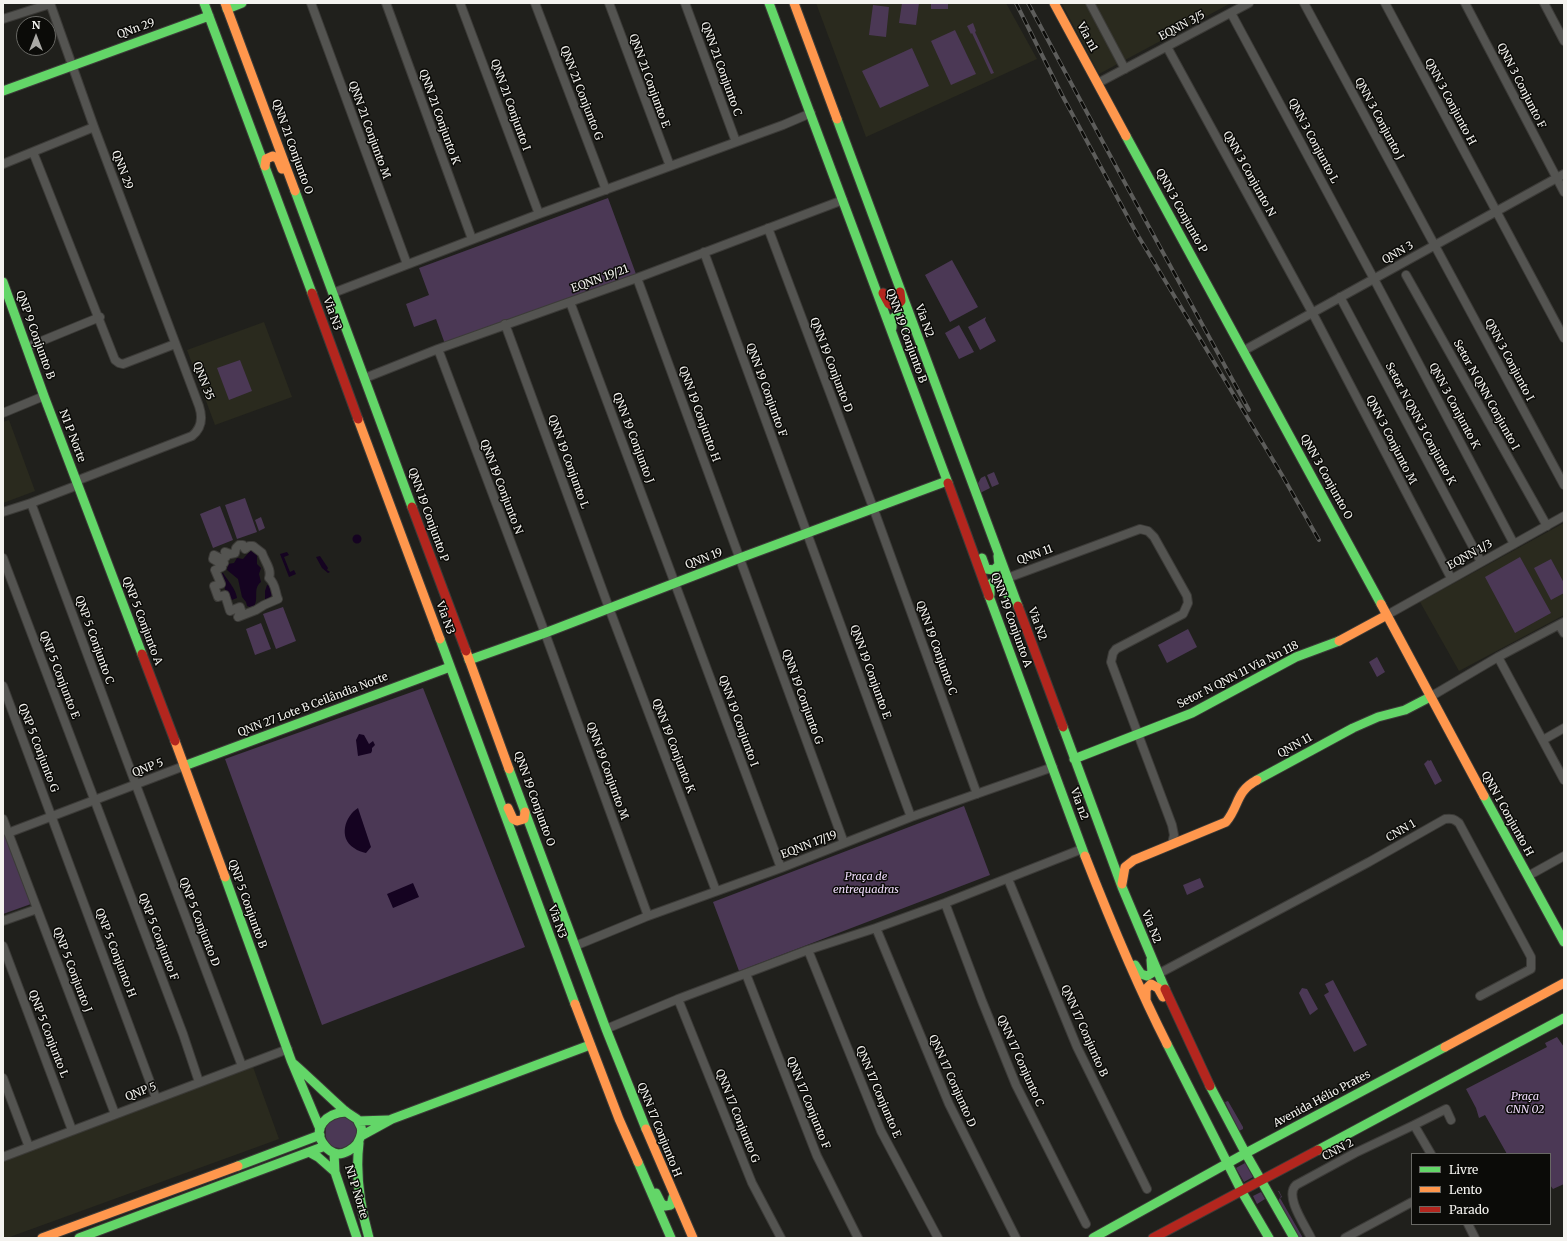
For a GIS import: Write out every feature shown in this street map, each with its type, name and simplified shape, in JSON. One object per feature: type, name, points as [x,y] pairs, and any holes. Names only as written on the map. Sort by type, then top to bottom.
[{"type":"main road","name":"Via N3","points":[[204,3],[590,1044],[619,1120],[664,1226],[671,1238]]},
{"type":"main road","points":[[226,6],[242,3]]},
{"type":"main road","points":[[788,3],[799,33],[819,74]]},
{"type":"main road","name":"Via N2","points":[[794,3],[819,74],[998,553],[1003,579],[1002,582],[1022,635],[1044,679],[1150,958],[1200,1064],[1246,1153],[1294,1238]]},
{"type":"main road","name":"Via n1","points":[[1054,3],[1098,83]]},
{"type":"main road","points":[[770,5],[843,200]]},
{"type":"main road","name":"QNN 21 Conjunto O","points":[[226,6],[332,289]]},
{"type":"main road","name":"QNn 29","points":[[72,65],[208,16]]},
{"type":"main road","points":[[3,91],[72,65]]},
{"type":"main road","points":[[228,68],[244,94],[261,141],[266,144],[271,143],[275,134]]},
{"type":"main road","name":"QNN 3 Conjunto P","points":[[1098,83],[1243,351]]},
{"type":"main road","points":[[264,166],[268,157],[273,156],[278,159],[316,264],[332,289]]},
{"type":"main road","name":"QNN 19 Conjunto B","points":[[843,200],[948,483]]},
{"type":"main road","points":[[847,212],[869,254],[887,303],[891,306],[898,305],[901,301],[897,282]]},
{"type":"main road","name":"QNP 9 Conjunto B","points":[[3,282],[44,396]]},
{"type":"main road","name":"Via N3","points":[[332,289],[365,378]]},
{"type":"main road","points":[[893,334],[890,321],[897,315],[904,317],[923,369],[941,402]]},
{"type":"main road","name":"QNN 3 Conjunto O","points":[[1243,351],[1387,615]]},
{"type":"main road","name":"QNN 19 Conjunto P","points":[[365,378],[469,660]]},
{"type":"main road","name":"N1 P Norte","points":[[44,396],[77,483]]},
{"type":"main road","points":[[355,411],[374,446],[389,488],[397,493],[402,490],[403,483]]},
{"type":"main road","name":"QNP 5 Conjunto A","points":[[77,483],[184,766]]},
{"type":"main road","points":[[948,483],[966,514],[986,569],[994,570],[997,568],[999,565],[998,553]]},
{"type":"main road","name":"QNN 19","points":[[469,660],[545,633],[740,558],[948,483]]},
{"type":"main road","name":"QNN 19 Conjunto A","points":[[948,483],[1053,768]]},
{"type":"main road","points":[[393,513],[393,508],[400,503],[408,508],[425,558],[438,578]]},
{"type":"main road","points":[[990,598],[990,584],[1003,579]]},
{"type":"main road","points":[[1387,615],[1430,697]]},
{"type":"main road","name":"Setor N QNN 11 Via Nn 118","points":[[1074,759],[1192,713],[1296,657],[1340,640],[1387,615]]},
{"type":"main road","name":"QNN 19 Conjunto O","points":[[469,660],[575,946]]},
{"type":"main road","name":"QNN 27 Lote B Ceilândia Norte","points":[[184,766],[450,667]]},
{"type":"main road","points":[[457,686],[473,712],[511,816],[515,820],[520,821],[524,819],[525,812]]},
{"type":"main road","name":"QNN 11","points":[[1122,887],[1124,868],[1134,860],[1226,822],[1232,814],[1240,792],[1249,784],[1353,728],[1378,717],[1405,710],[1430,697]]},
{"type":"main road","name":"QNN 1 Conjunto H","points":[[1430,697],[1564,942]]},
{"type":"main road","name":"QNP 5 Conjunto B","points":[[184,766],[288,1049]]},
{"type":"main road","name":"Via n2","points":[[1053,768],[1082,849]]},
{"type":"main road","points":[[515,843],[516,835],[522,833],[530,838],[567,940],[583,967]]},
{"type":"main road","points":[[1082,849],[1147,1004],[1227,1164],[1269,1238]]},
{"type":"main road","points":[[1099,891],[1123,934],[1139,973],[1142,976],[1147,976],[1152,973],[1150,958]]},
{"type":"main road","name":"Via N3","points":[[575,946],[606,1029]]},
{"type":"main road","points":[[1147,1004],[1146,989],[1151,984],[1158,988],[1182,1039],[1200,1064]]},
{"type":"main road","name":"Avenida Hélio Prates","points":[[1093,1238],[1246,1153],[1564,984]]},
{"type":"main road","points":[[1153,1238],[1242,1192],[1564,1018]]},
{"type":"main road","name":"QNN 17 Conjunto H","points":[[606,1029],[673,1197],[693,1238]]},
{"type":"main road","points":[[288,1049],[325,1146],[334,1153],[348,1152],[354,1149],[360,1140],[392,1120],[590,1044]]},
{"type":"main road","points":[[291,1060],[346,1112],[355,1117],[361,1128],[360,1140]]},
{"type":"main road","points":[[320,1132],[322,1123],[332,1114],[346,1112]]},
{"type":"main road","points":[[358,1121],[392,1120]]},
{"type":"main road","points":[[619,1120],[661,1203],[667,1206],[671,1205],[673,1197]]},
{"type":"main road","points":[[42,1238],[320,1132]]},
{"type":"main road","name":"N1 P Norte","points":[[360,1140],[357,1160],[358,1194],[369,1238]]},
{"type":"main road","points":[[79,1238],[325,1146]]},
{"type":"main road","points":[[309,1152],[318,1157],[335,1172]]},
{"type":"main road","name":"N1 P Norte","points":[[334,1153],[335,1172],[358,1238]]},
{"type":"main road","points":[[664,1226],[665,1220],[674,1217],[679,1221],[687,1238]]},
{"type":"street","points":[[3,19],[50,3]]},
{"type":"street","name":"QNN 29","points":[[50,3],[94,127],[176,344]]},
{"type":"street","name":"QNN 21 Conjunto M","points":[[311,3],[407,264]]},
{"type":"street","name":"QNN 21 Conjunto K","points":[[386,3],[472,239]]},
{"type":"street","name":"QNN 21 Conjunto I","points":[[460,3],[539,214]]},
{"type":"street","name":"QNN 21 Conjunto G","points":[[535,3],[606,190]]},
{"type":"street","name":"QNN 21 Conjunto E","points":[[609,3],[670,166]]},
{"type":"street","name":"QNN 21 Conjunto C","points":[[685,3],[736,142]]},
{"type":"street","points":[[1090,3],[1125,69]]},
{"type":"street","name":"EQNN 3/5","points":[[1098,83],[1249,3]]},
{"type":"street","name":"QNN 3 Conjunto J","points":[[1304,3],[1434,245]]},
{"type":"street","name":"QNN 3 Conjunto H","points":[[1385,3],[1564,338]]},
{"type":"street","name":"QNN 3 Conjunto F","points":[[1465,3],[1560,176],[1564,192]]},
{"type":"street","points":[[1544,3],[1564,41]]},
{"type":"street","name":"QNN 3 Conjunto L","points":[[1231,13],[1374,279]]},
{"type":"street","name":"QNN 3 Conjunto N","points":[[1167,47],[1312,312]]},
{"type":"street","points":[[332,289],[407,264],[811,113]]},
{"type":"street","points":[[3,164],[94,127]]},
{"type":"street","points":[[33,152],[117,362],[121,364],[176,344]]},
{"type":"street","name":"QNN 3","points":[[1243,351],[1560,176]]},
{"type":"street","name":"EQNN 19/21","points":[[365,378],[505,324],[637,278],[843,200]]},
{"type":"street","name":"QNN 19 Conjunto D","points":[[768,228],[874,510]]},
{"type":"street","name":"QNN 3 Conjunto I","points":[[1434,245],[1564,485]]},
{"type":"street","name":"QNN 19 Conjunto F","points":[[704,252],[807,534]]},
{"type":"street","name":"Setor N QNN Conjunto I","points":[[1406,275],[1547,526]]},
{"type":"street","name":"QNN 19 Conjunto H","points":[[637,278],[740,558]]},
{"type":"street","name":"QNN 3 Conjunto K","points":[[1374,279],[1514,544]]},
{"type":"street","name":"Setor N QNN 3 Conjunto K","points":[[1340,297],[1481,562]]},
{"type":"street","name":"QNN 19 Conjunto J","points":[[570,302],[676,582]]},
{"type":"street","name":"QNN 3 Conjunto M","points":[[1312,312],[1451,578]]},
{"type":"street","points":[[27,347],[100,317]]},
{"type":"street","name":"QNN 19 Conjunto L","points":[[505,324],[609,608]]},
{"type":"street","name":"QNN 35","points":[[77,483],[192,436],[196,433],[202,420],[201,412],[176,344]]},
{"type":"street","name":"QNN 19 Conjunto N","points":[[438,349],[545,633]]},
{"type":"street","points":[[3,413],[44,396]]},
{"type":"street","points":[[3,512],[31,503],[77,483]]},
{"type":"street","name":"QNP 5 Conjunto C","points":[[31,503],[136,785]]},
{"type":"street","name":"QNN 19 Conjunto C","points":[[874,510],[977,794]]},
{"type":"street","name":"EQNN 1/3","points":[[1387,615],[1564,516]]},
{"type":"street","name":"QNN 11","points":[[1003,579],[1140,529],[1145,529],[1151,534],[1187,596],[1188,603],[1183,614],[1116,649],[1113,653],[1111,666],[1137,735]]},
{"type":"street","name":"QNN 19 Conjunto E","points":[[807,534],[912,817]]},
{"type":"street","points":[[239,545],[243,545],[245,549],[249,546],[253,546],[262,553],[264,560],[270,569],[269,578],[275,586],[276,596],[278,598],[264,604],[256,610],[238,617],[241,610],[240,606],[230,611],[225,595],[218,597],[214,586],[220,584],[216,570],[222,567],[213,559],[214,556],[220,558],[224,563],[223,559],[226,557],[224,552],[230,554],[235,553],[236,548],[239,545]]},
{"type":"street","name":"QNP 5 Conjunto E","points":[[3,558],[94,800]]},
{"type":"street","name":"QNN 19 Conjunto G","points":[[740,558],[844,843]]},
{"type":"street","name":"QNN 19 Conjunto I","points":[[676,582],[781,868]]},
{"type":"street","name":"QNN 19 Conjunto K","points":[[609,608],[716,891]]},
{"type":"street","points":[[1430,697],[1498,657],[1562,623],[1564,633]]},
{"type":"street","name":"QNN 19 Conjunto M","points":[[545,633],[648,916]]},
{"type":"street","points":[[1498,657],[1564,780]]},
{"type":"street","name":"QNP 5 Conjunto G","points":[[3,686],[52,817]]},
{"type":"street","points":[[1543,740],[1564,728]]},
{"type":"street","points":[[1137,735],[1173,828],[1174,835],[1172,844]]},
{"type":"street","name":"QNP 5","points":[[8,833],[184,766]]},
{"type":"street","name":"EQNN 17/19","points":[[575,946],[648,916],[781,868],[912,817],[1053,768]]},
{"type":"street","name":"QNP 5 Conjunto D","points":[[136,785],[242,1066]]},
{"type":"street","name":"QNP 5 Conjunto F","points":[[94,800],[183,1034],[199,1082]]},
{"type":"street","name":"QNP 5 Conjunto H","points":[[52,817],[156,1098]]},
{"type":"street","name":"CNN 1","points":[[1158,974],[1362,866],[1445,819],[1450,818],[1455,819],[1459,823],[1531,957],[1531,969],[1480,996]]},
{"type":"street","name":"QNP 5 Conjunto J","points":[[3,819],[115,1114]]},
{"type":"street","points":[[606,1029],[678,999],[808,950],[876,928],[945,903],[1082,849]]},
{"type":"street","points":[[1528,876],[1564,856]]},
{"type":"street","name":"QNN 17 Conjunto B","points":[[1008,879],[1077,1047],[1146,1189]]},
{"type":"street","name":"QNN 17 Conjunto C","points":[[945,903],[1016,1085],[1086,1224]]},
{"type":"street","points":[[3,921],[37,909]]},
{"type":"street","name":"QNN 17 Conjunto D","points":[[876,928],[949,1104],[1016,1238]]},
{"type":"street","name":"QNP 5 Conjunto L","points":[[3,946],[72,1130]]},
{"type":"street","name":"QNN 17 Conjunto E","points":[[808,950],[881,1131],[938,1238]]},
{"type":"street","name":"QNN 17 Conjunto F","points":[[746,974],[817,1156],[858,1238]]},
{"type":"street","name":"QNN 17 Conjunto G","points":[[678,999],[752,1183],[780,1238]]},
{"type":"street","name":"QNP 5","points":[[3,1157],[288,1049]]},
{"type":"street","points":[[3,1078],[29,1147]]},
{"type":"street","points":[[1429,1153],[1414,1125],[1446,1109],[1451,1120]]},
{"type":"street","name":"CNN 2","points":[[1311,1238],[1292,1200],[1292,1188],[1355,1153],[1414,1125]]},
{"type":"street","points":[[1346,1238],[1411,1203]]},
{"type":"street","points":[[1468,1225],[1475,1238]]},
{"type":"shaded area","points":[[816,3],[1006,3],[1037,59],[866,137]]},
{"type":"shaded area","points":[[1231,3],[1099,74],[1062,4]]},
{"type":"shaded area","points":[[264,322],[292,397],[215,425],[187,350]]},
{"type":"shaded area","points":[[9,420],[35,491],[3,503],[3,422]]},
{"type":"shaded area","points":[[1564,523],[1564,615],[1459,671],[1420,602]]},
{"type":"shaded area","points":[[357,534],[362,539],[357,544],[352,539]]},
{"type":"shaded area","points":[[251,550],[257,555],[257,564],[261,568],[259,574],[261,582],[256,591],[256,601],[253,608],[247,606],[242,597],[238,579],[227,570],[228,564],[234,563],[237,558],[243,559]]},
{"type":"shaded area","points":[[287,552],[289,555],[284,557],[290,572],[294,570],[296,574],[289,577],[280,554]]},
{"type":"shaded area","points":[[320,556],[328,568],[327,570],[330,572],[328,573],[322,568],[316,557]]},
{"type":"shaded area","points":[[223,573],[233,588],[237,598],[229,601],[220,574]]},
{"type":"shaded area","points":[[267,585],[272,586],[273,594],[265,602],[265,591]]},
{"type":"shaded area","points":[[359,734],[364,735],[369,744],[373,741],[375,745],[372,748],[371,753],[358,756],[356,740]]},
{"type":"shaded area","points":[[358,808],[371,847],[366,853],[354,848],[346,839],[345,827],[350,816]]},
{"type":"shaded area","points":[[413,883],[419,897],[393,908],[387,894]]},
{"type":"shaded area","points":[[253,1067],[279,1139],[7,1238],[3,1238],[3,1159]]},
{"type":"green space","points":[[902,3],[919,3],[916,25],[899,23]]},
{"type":"green space","points":[[931,3],[948,3],[948,9],[931,9]]},
{"type":"green space","points":[[873,5],[889,7],[886,37],[869,35]]},
{"type":"green space","points":[[973,23],[975,32],[994,73],[991,74],[972,33],[971,34],[967,26]]},
{"type":"green space","points":[[955,30],[976,74],[951,85],[931,41]]},
{"type":"green space","points":[[912,48],[929,86],[880,108],[862,71]]},
{"type":"green space","points":[[608,198],[636,274],[445,344],[436,319],[414,327],[406,304],[429,295],[419,268]]},
{"type":"green space","points":[[952,260],[978,307],[950,322],[925,275]]},
{"type":"green space","points":[[986,317],[985,320],[996,341],[980,350],[968,327]]},
{"type":"green space","points":[[959,325],[974,352],[959,359],[945,333]]},
{"type":"green space","points":[[240,360],[252,391],[229,400],[217,368]]},
{"type":"green space","points":[[994,472],[999,484],[992,487],[987,475]]},
{"type":"green space","points":[[985,476],[990,488],[980,493],[977,485],[981,478]]},
{"type":"green space","points":[[245,498],[257,532],[237,539],[225,505]]},
{"type":"green space","points":[[220,506],[233,540],[213,548],[200,514]]},
{"type":"green space","points":[[261,517],[265,528],[259,531],[255,520]]},
{"type":"green space","points":[[1520,557],[1551,613],[1515,633],[1485,577]]},
{"type":"green space","points":[[1551,559],[1564,583],[1564,593],[1551,600],[1534,568]]},
{"type":"green space","points":[[283,607],[296,641],[276,649],[263,614]]},
{"type":"green space","points":[[261,623],[271,649],[255,655],[246,629]]},
{"type":"green space","points":[[1188,629],[1197,647],[1167,663],[1158,645]]},
{"type":"green space","points":[[1377,657],[1385,672],[1377,677],[1369,662]]},
{"type":"green space","points":[[423,688],[525,947],[322,1025],[225,759]]},
{"type":"green space","points":[[1428,760],[1431,760],[1442,781],[1435,785],[1424,764]]},
{"type":"green space","name":"Praça de entrequadras","points":[[964,806],[990,875],[739,971],[713,902]]},
{"type":"green space","points":[[3,830],[31,904],[3,914]]},
{"type":"green space","points":[[1200,878],[1204,887],[1187,895],[1183,885]]},
{"type":"green space","points":[[1333,980],[1367,1045],[1354,1052],[1324,995],[1329,992],[1325,984]]},
{"type":"green space","points":[[1302,988],[1307,989],[1318,1009],[1310,1015],[1299,993]]},
{"type":"green space","name":"Praça CNN 02","points":[[1557,1037],[1564,1047],[1564,1184],[1553,1189],[1551,1186],[1551,1153],[1506,1153],[1485,1115],[1479,1118],[1476,1108],[1466,1089],[1547,1047],[1545,1043]]},
{"type":"green space","points":[[1228,1101],[1243,1127],[1243,1129],[1239,1131],[1225,1102]]},
{"type":"green space","points":[[342,1116],[353,1121],[358,1133],[352,1144],[341,1148],[331,1146],[327,1140],[326,1132],[327,1123]]},
{"type":"green space","points":[[1245,1163],[1253,1177],[1244,1182],[1236,1168]]},
{"type":"green space","points":[[1278,1191],[1282,1197],[1280,1198],[1303,1238],[1299,1238],[1278,1201],[1281,1196]]},
{"type":"green space","points":[[1261,1192],[1265,1199],[1257,1204],[1253,1196]]},
{"type":"railway","points":[[1016,3],[1062,95],[1137,234],[1282,475],[1319,540]]},
{"type":"railway","points":[[1028,3],[1249,410]]},
{"type":"traffic: fast","points":[[204,3],[312,293]]},
{"type":"traffic: fast","points":[[227,9],[242,3]]},
{"type":"traffic: fast","points":[[769,3],[948,483]]},
{"type":"traffic: fast","points":[[3,91],[209,16]]},
{"type":"traffic: fast","points":[[837,119],[1018,606]]},
{"type":"traffic: fast","points":[[1126,136],[1381,604]]},
{"type":"traffic: fast","points":[[295,191],[412,507]]},
{"type":"traffic: fast","points":[[3,282],[44,396],[142,654]]},
{"type":"traffic: fast","points":[[892,328],[892,319],[897,315],[904,317],[908,327]]},
{"type":"traffic: fast","points":[[469,660],[545,633],[947,481]]},
{"type":"traffic: fast","points":[[982,558],[986,569],[994,570],[999,565],[998,556]]},
{"type":"traffic: fast","points":[[990,595],[990,584],[996,581],[1002,582],[1007,594]]},
{"type":"traffic: fast","points":[[989,596],[1085,856]]},
{"type":"traffic: fast","points":[[440,639],[575,1004]]},
{"type":"traffic: fast","points":[[1074,759],[1192,713],[1296,657],[1339,641]]},
{"type":"traffic: fast","points":[[184,766],[450,667]]},
{"type":"traffic: fast","points":[[1257,780],[1353,728],[1378,717],[1405,710],[1430,697]]},
{"type":"traffic: fast","points":[[1063,727],[1122,887],[1165,989]]},
{"type":"traffic: fast","points":[[509,769],[606,1029],[646,1129]]},
{"type":"traffic: fast","points":[[1484,796],[1564,942]]},
{"type":"traffic: fast","points":[[225,877],[291,1060],[320,1129]]},
{"type":"traffic: fast","points":[[1135,965],[1141,974],[1147,976],[1152,973],[1151,960]]},
{"type":"traffic: fast","points":[[1318,1150],[1564,1018]]},
{"type":"traffic: fast","points":[[1167,1044],[1242,1192],[1269,1238]]},
{"type":"traffic: fast","points":[[361,1136],[392,1119],[590,1045]]},
{"type":"traffic: fast","points":[[1093,1238],[1246,1153],[1445,1047]]},
{"type":"traffic: fast","points":[[294,1064],[346,1111],[357,1119],[362,1129],[357,1144],[349,1151],[338,1154],[334,1153],[325,1146],[319,1133],[320,1128],[327,1118],[346,1112]]},
{"type":"traffic: fast","points":[[1210,1086],[1246,1154],[1294,1238]]},
{"type":"traffic: fast","points":[[358,1121],[389,1120]]},
{"type":"traffic: fast","points":[[238,1166],[320,1135]]},
{"type":"traffic: fast","points":[[359,1143],[359,1191],[369,1238]]},
{"type":"traffic: fast","points":[[79,1238],[325,1146]]},
{"type":"traffic: fast","points":[[309,1152],[318,1157],[335,1172]]},
{"type":"traffic: fast","points":[[334,1153],[335,1172],[357,1238]]},
{"type":"traffic: fast","points":[[638,1162],[671,1238]]},
{"type":"traffic: fast","points":[[656,1193],[661,1203],[665,1206],[671,1205],[673,1197]]},
{"type":"traffic: slow","points":[[225,3],[295,191]]},
{"type":"traffic: slow","points":[[794,3],[837,119]]},
{"type":"traffic: slow","points":[[1054,3],[1126,136]]},
{"type":"traffic: slow","points":[[265,166],[266,159],[273,156],[278,159],[282,169]]},
{"type":"traffic: slow","points":[[358,419],[440,639]]},
{"type":"traffic: slow","points":[[1381,604],[1484,796]]},
{"type":"traffic: slow","points":[[1339,641],[1387,615]]},
{"type":"traffic: slow","points":[[466,651],[509,769]]},
{"type":"traffic: slow","points":[[175,741],[225,877]]},
{"type":"traffic: slow","points":[[1122,884],[1125,867],[1134,860],[1226,822],[1234,810],[1241,794],[1257,780]]},
{"type":"traffic: slow","points":[[508,808],[513,819],[517,821],[524,819],[525,812]]},
{"type":"traffic: slow","points":[[1085,856],[1124,951],[1167,1044]]},
{"type":"traffic: slow","points":[[1445,1047],[1564,983]]},
{"type":"traffic: slow","points":[[1146,1000],[1146,989],[1151,984],[1158,988],[1163,997]]},
{"type":"traffic: slow","points":[[575,1004],[619,1119],[638,1162]]},
{"type":"traffic: slow","points":[[646,1129],[693,1238]]},
{"type":"traffic: slow","points":[[42,1238],[238,1166]]},
{"type":"traffic: jam","points":[[883,293],[889,304],[896,306],[901,301],[900,292]]},
{"type":"traffic: jam","points":[[312,293],[358,419]]},
{"type":"traffic: jam","points":[[948,483],[989,596]]},
{"type":"traffic: jam","points":[[412,507],[466,651]]},
{"type":"traffic: jam","points":[[1018,606],[1063,727]]},
{"type":"traffic: jam","points":[[142,654],[175,741]]},
{"type":"traffic: jam","points":[[1165,989],[1210,1086]]},
{"type":"traffic: jam","points":[[1153,1238],[1318,1150]]}]
